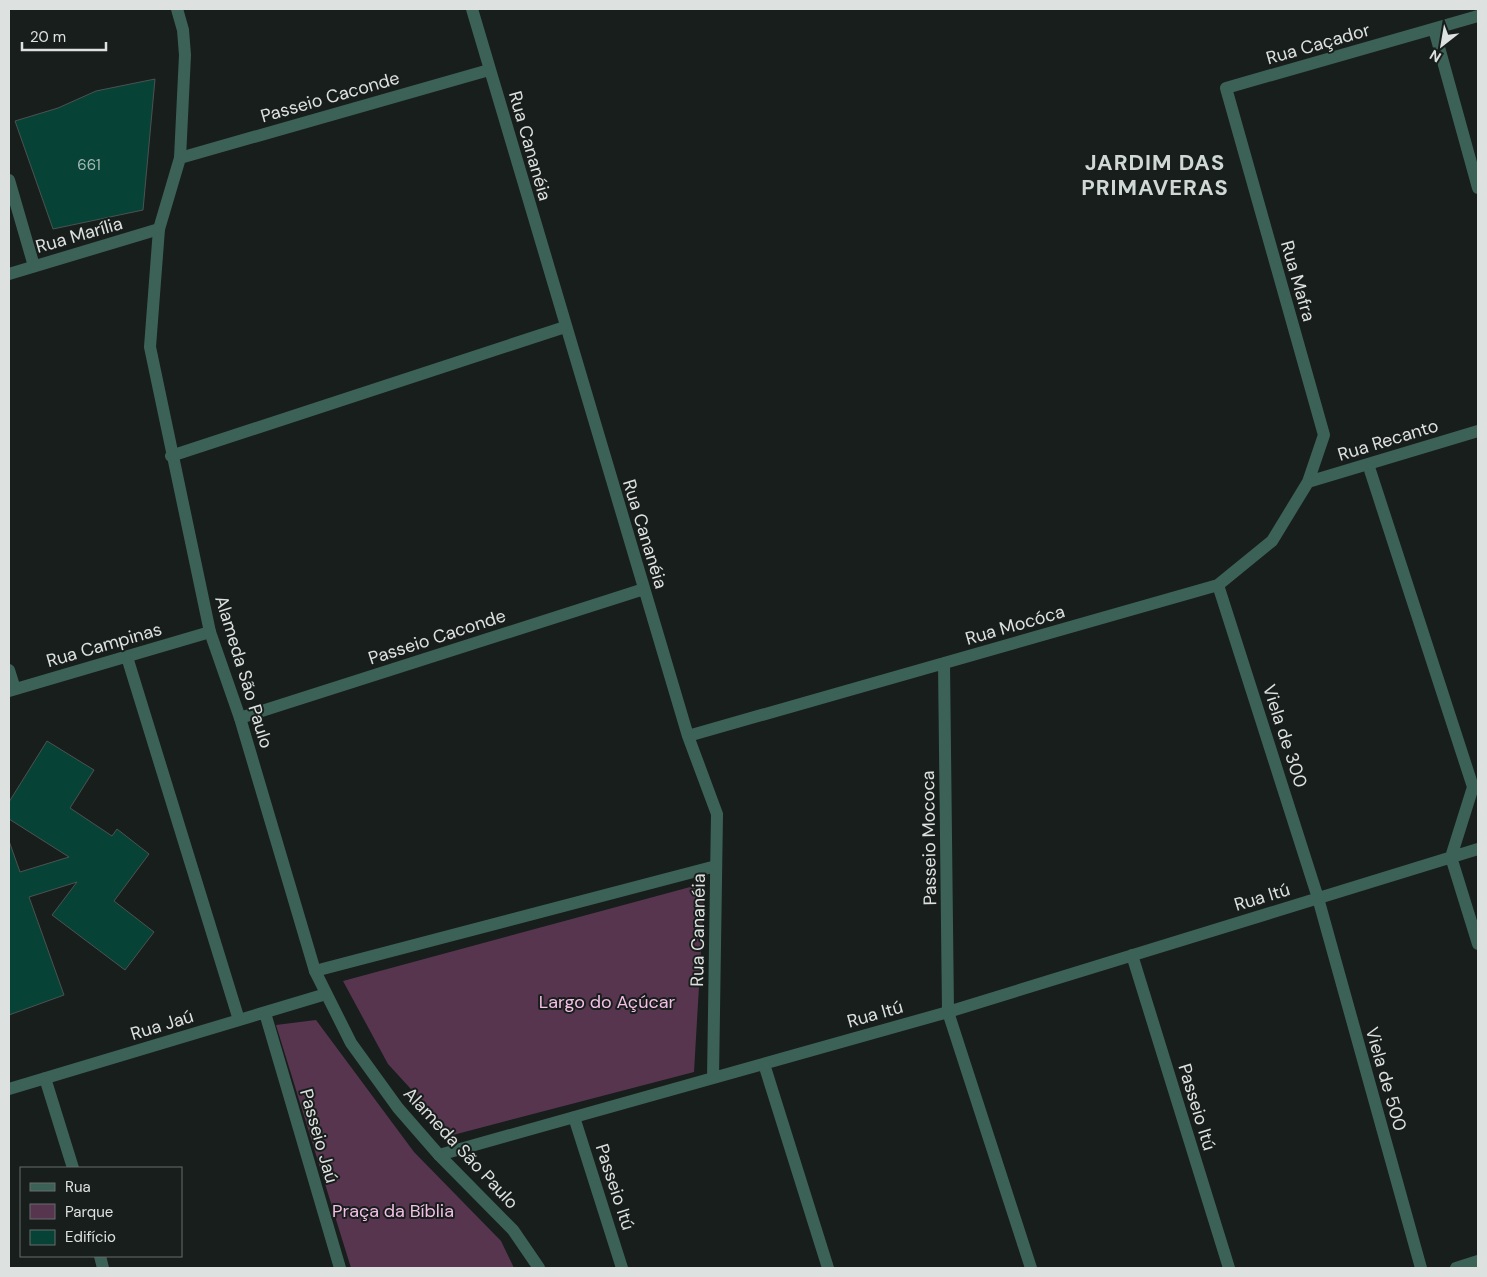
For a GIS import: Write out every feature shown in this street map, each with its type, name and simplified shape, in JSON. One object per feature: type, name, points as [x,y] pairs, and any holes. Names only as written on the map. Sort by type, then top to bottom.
[{"type":"street","name":"Alameda São Paulo","points":[[177,9],[185,55],[180,158],[160,229],[150,347],[171,456],[210,632],[240,718],[314,971],[351,1043],[398,1108],[439,1155],[513,1230],[539,1268]]},
{"type":"street","name":"Rua Cananéia","points":[[472,9],[688,736],[717,814],[713,1078]]},
{"type":"street","name":"Rua Caçador","points":[[1226,88],[1478,16]]},
{"type":"street","points":[[1434,30],[1478,188]]},
{"type":"street","name":"Passeio Caconde","points":[[180,158],[489,70]]},
{"type":"street","name":"Rua Mafra","points":[[1226,88],[1324,435],[1308,482]]},
{"type":"street","points":[[9,180],[34,266]]},
{"type":"street","name":"Rua Marília","points":[[9,274],[160,229]]},
{"type":"street","points":[[171,456],[565,327]]},
{"type":"street","name":"Rua Recanto","points":[[1308,482],[1478,431]]},
{"type":"street","points":[[1368,464],[1473,787],[1451,857],[1478,944]]},
{"type":"street","name":"Rua Mocóca","points":[[688,736],[1218,585],[1272,541],[1308,482]]},
{"type":"street","name":"Viela de 300","points":[[1218,585],[1318,898]]},
{"type":"street","name":"Passeio Caconde","points":[[240,718],[644,590]]},
{"type":"street","name":"Rua Campinas","points":[[12,690],[210,632]]},
{"type":"street","points":[[127,657],[239,1020]]},
{"type":"street","name":"Passeio Mococa","points":[[944,663],[948,1012]]},
{"type":"street","points":[[9,670],[12,690]]},
{"type":"street","name":"Rua Itú","points":[[439,1155],[948,1012],[1478,849]]},
{"type":"street","points":[[314,971],[716,866]]},
{"type":"street","name":"Viela de 500","points":[[1318,898],[1421,1268]]},
{"type":"street","name":"Passeio Itú","points":[[1132,956],[1228,1268]]},
{"type":"street","name":"Rua Jaú","points":[[9,1089],[326,994]]},
{"type":"street","points":[[948,1012],[1030,1268]]},
{"type":"street","name":"Passeio Jaú","points":[[265,1013],[340,1268]]},
{"type":"street","points":[[764,1064],[828,1268]]},
{"type":"street","points":[[45,1078],[73,1167]]},
{"type":"street","name":"Passeio Itú","points":[[574,1117],[622,1268]]},
{"type":"street","points":[[1456,1268],[1478,1261]]},
{"type":"green space","name":"Largo do Açúcar","points":[[705,883],[694,1072],[453,1135],[388,1064],[343,981]]},
{"type":"green space","name":"Praça da Bíblia","points":[[316,1020],[414,1152],[501,1241],[514,1268],[351,1268],[276,1025]]},
{"type":"building","points":[[155,79],[143,210],[53,229],[15,121],[58,108],[96,91]]},
{"type":"building","points":[[47,741],[94,770],[70,808],[112,836],[117,829],[149,854],[114,901],[154,932],[125,970],[52,915],[77,882],[29,897],[64,995],[9,1015],[9,841],[20,872],[69,857],[9,819],[9,802]]},
{"type":"district","name":"JARDIM DAS PRIMAVERAS","points":[[1155,174]]}]
